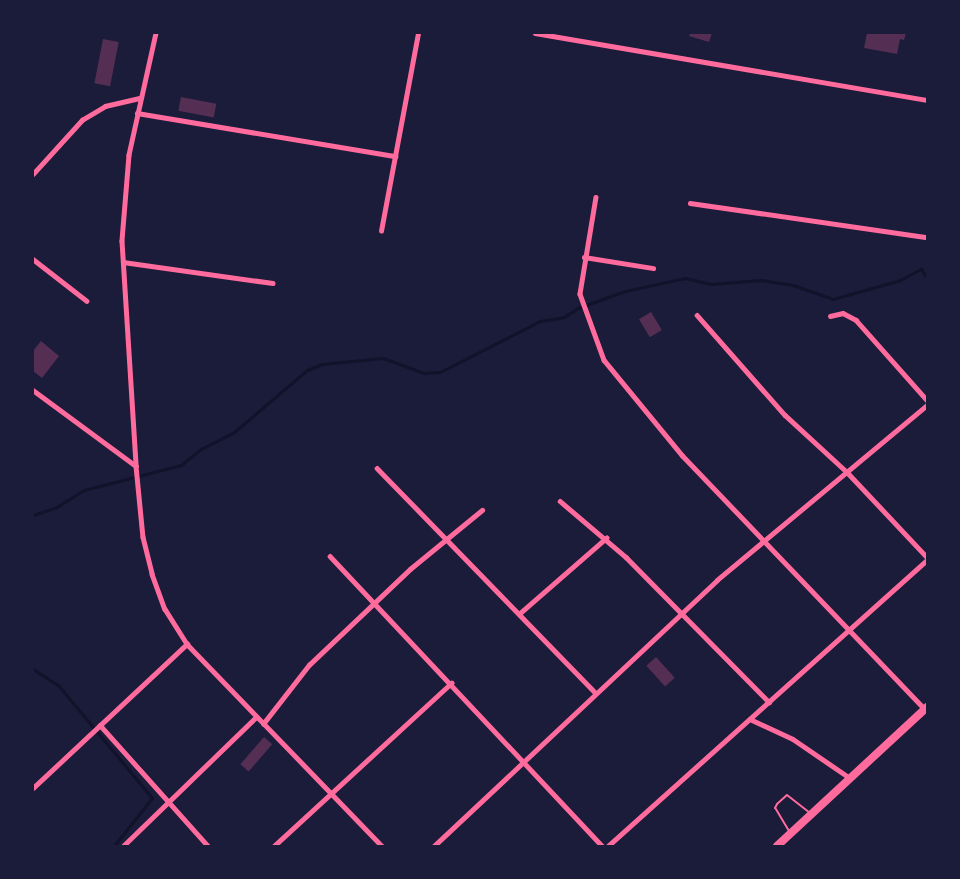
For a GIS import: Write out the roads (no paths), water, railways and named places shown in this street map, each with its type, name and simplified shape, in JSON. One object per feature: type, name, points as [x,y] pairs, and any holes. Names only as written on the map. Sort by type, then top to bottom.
[{"type":"highway","points":[[777,846],[926,709]]},
{"type":"street","points":[[156,33],[139,98],[125,194],[123,262],[136,468],[152,574],[165,609],[187,644],[256,717],[333,792],[382,846]]},
{"type":"street","points":[[381,231],[418,33]]},
{"type":"street","points":[[535,33],[582,36],[927,100]]},
{"type":"street","points":[[33,174],[82,120],[105,106],[139,98]]},
{"type":"street","points":[[137,113],[395,156]]},
{"type":"street","points":[[596,197],[584,257],[580,294],[604,360],[634,399],[710,485],[766,539],[926,709]]},
{"type":"street","points":[[690,203],[927,237]]},
{"type":"street","points":[[584,257],[653,268]]},
{"type":"street","points":[[33,259],[87,301]]},
{"type":"street","points":[[123,262],[273,283]]},
{"type":"street","points":[[830,316],[843,313],[856,320],[927,400]]},
{"type":"street","points":[[608,846],[927,559],[848,473],[784,415],[697,315]]},
{"type":"street","points":[[33,390],[136,468]]},
{"type":"street","points":[[434,846],[523,759],[682,613],[766,539],[927,405]]},
{"type":"street","points":[[377,468],[595,692]]},
{"type":"street","points":[[561,501],[606,538],[769,702]]},
{"type":"street","points":[[264,724],[309,665],[375,603],[482,510]]},
{"type":"street","points":[[519,614],[606,538]]},
{"type":"street","points":[[330,556],[523,759],[602,846]]},
{"type":"street","points":[[33,788],[187,644]]},
{"type":"street","points":[[274,846],[451,683]]},
{"type":"street","points":[[123,846],[256,717]]},
{"type":"street","points":[[750,719],[793,739],[850,778]]},
{"type":"street","points":[[100,725],[208,846]]},
{"type":"lane","points":[[791,833],[776,808],[777,804],[787,795],[812,814]]},
{"type":"waterway","points":[[33,515],[55,508],[84,490],[181,465],[201,449],[233,433],[307,370],[322,364],[383,358],[424,373],[440,372],[540,321],[564,317],[578,308],[625,291],[685,278],[711,284],[761,280],[793,285],[833,299],[900,280],[921,269],[927,278]]},
{"type":"waterway","points":[[33,669],[58,685],[152,798],[114,846]]}]
